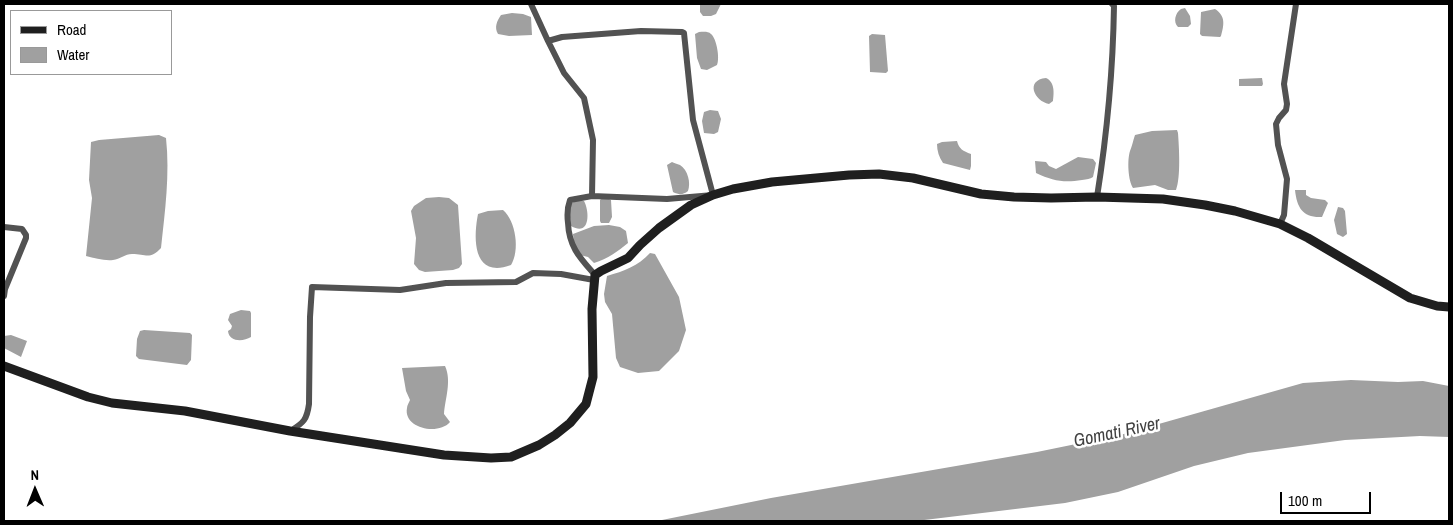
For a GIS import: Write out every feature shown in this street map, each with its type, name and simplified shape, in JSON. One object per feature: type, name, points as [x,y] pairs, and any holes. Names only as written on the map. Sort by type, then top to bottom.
[{"type":"main road","points":[[4,366],[88,397],[112,403],[185,411],[290,431],[444,455],[491,458],[510,457],[539,446],[570,424],[586,404],[592,377],[592,308],[595,278],[601,271],[628,258],[659,228],[691,205],[713,195],[733,189],[772,182],[850,175],[879,174],[913,178],[981,194],[1014,197],[1163,199],[1235,211],[1280,224],[1308,238],[1410,298],[1437,306],[1449,307]]},
{"type":"street","points":[[531,4],[564,73],[584,98],[593,140],[592,196]]},
{"type":"street","points":[[1097,197],[1104,151],[1113,44],[1114,6],[1112,4]]},
{"type":"street","points":[[1280,224],[1284,215],[1287,179],[1278,145],[1276,124],[1288,104],[1284,84],[1296,4]]},
{"type":"street","points":[[548,41],[562,37],[632,32],[684,33],[693,120],[713,195],[667,199],[592,196],[570,200],[567,211],[568,231],[572,246],[595,278]]},
{"type":"street","points":[[4,228],[22,229],[26,238],[5,289],[4,296]]},
{"type":"street","points":[[290,431],[303,422],[307,416],[309,404],[312,287],[400,290],[446,283],[516,282],[533,273],[595,278]]},
{"type":"water","points":[[700,4],[721,4],[716,14],[703,16],[700,12]]},
{"type":"water","points":[[1185,8],[1190,16],[1191,24],[1188,27],[1178,27],[1175,20],[1176,15],[1181,9]]},
{"type":"water","points":[[1215,9],[1223,18],[1221,36],[1202,36],[1200,34],[1201,12]]},
{"type":"water","points":[[512,13],[531,17],[532,35],[509,36],[498,34],[496,29],[501,15]]},
{"type":"water","points":[[699,32],[711,34],[717,49],[717,65],[707,70],[701,69],[697,58],[695,34]]},
{"type":"water","points":[[872,34],[885,35],[888,71],[886,73],[870,72],[869,36]]},
{"type":"water","points":[[1046,78],[1051,82],[1054,95],[1053,101],[1049,104],[1039,99],[1034,91],[1036,82]]},
{"type":"water","points":[[1262,78],[1262,86],[1239,86],[1239,79]]},
{"type":"water","points":[[710,110],[718,111],[721,119],[718,132],[714,134],[704,133],[702,121],[704,112]]},
{"type":"water","points":[[1177,130],[1179,178],[1176,190],[1168,190],[1155,185],[1133,188],[1129,176],[1128,160],[1135,135],[1152,131]]},
{"type":"water","points":[[159,135],[166,138],[167,166],[161,248],[148,256],[129,254],[113,260],[86,256],[92,198],[89,180],[91,142]]},
{"type":"water","points":[[957,141],[962,149],[971,154],[970,170],[943,163],[939,156],[937,144]]},
{"type":"water","points":[[1078,157],[1093,159],[1096,163],[1093,177],[1090,179],[1053,180],[1036,173],[1035,161],[1046,162],[1049,166],[1056,169]]},
{"type":"water","points":[[672,162],[683,167],[687,173],[689,188],[684,193],[673,192],[667,165]]},
{"type":"water","points":[[1295,190],[1306,190],[1306,195],[1311,198],[1325,200],[1328,203],[1322,217],[1310,216],[1302,211],[1297,202]]},
{"type":"water","points":[[426,198],[449,198],[458,205],[462,264],[459,268],[453,270],[425,272],[419,270],[414,264],[416,238],[411,211],[414,206]]},
{"type":"water","points":[[602,198],[611,200],[612,217],[609,223],[601,223],[600,221],[600,200]]},
{"type":"water","points":[[580,200],[584,201],[588,217],[585,226],[577,229],[571,226],[569,209],[571,203]]},
{"type":"water","points":[[1338,207],[1343,208],[1345,211],[1347,234],[1343,237],[1337,234],[1334,220]]},
{"type":"water","points":[[503,210],[511,221],[516,244],[514,259],[511,265],[498,268],[483,262],[478,254],[476,224],[478,214]]},
{"type":"water","points":[[609,225],[620,227],[626,231],[628,243],[617,252],[594,263],[588,257],[580,255],[574,246],[573,234],[594,226]]},
{"type":"water","points":[[650,253],[655,254],[679,297],[686,330],[679,351],[659,371],[638,373],[620,367],[616,358],[612,314],[605,302],[604,294],[607,276],[630,268]]},
{"type":"water","points":[[241,310],[250,311],[251,313],[251,337],[237,340],[229,335],[228,331],[232,326],[228,320],[230,314]]},
{"type":"water","points":[[140,331],[190,333],[192,335],[191,360],[187,365],[139,359],[136,356],[137,339]]},
{"type":"water","points":[[11,335],[27,341],[21,357],[4,348],[4,336]]},
{"type":"water","points":[[445,366],[448,384],[444,414],[450,422],[438,429],[422,428],[410,421],[407,415],[407,407],[410,400],[406,391],[402,368]]},
{"type":"water","points":[[1351,380],[1423,381],[1449,386],[1449,437],[1420,436],[1345,440],[1248,453],[1194,466],[1118,492],[1065,503],[916,521],[657,521],[771,498],[1037,452],[1120,435],[1303,383]]},
{"type":"water label","name":"Gomati River","points":[[1117,433]]}]
